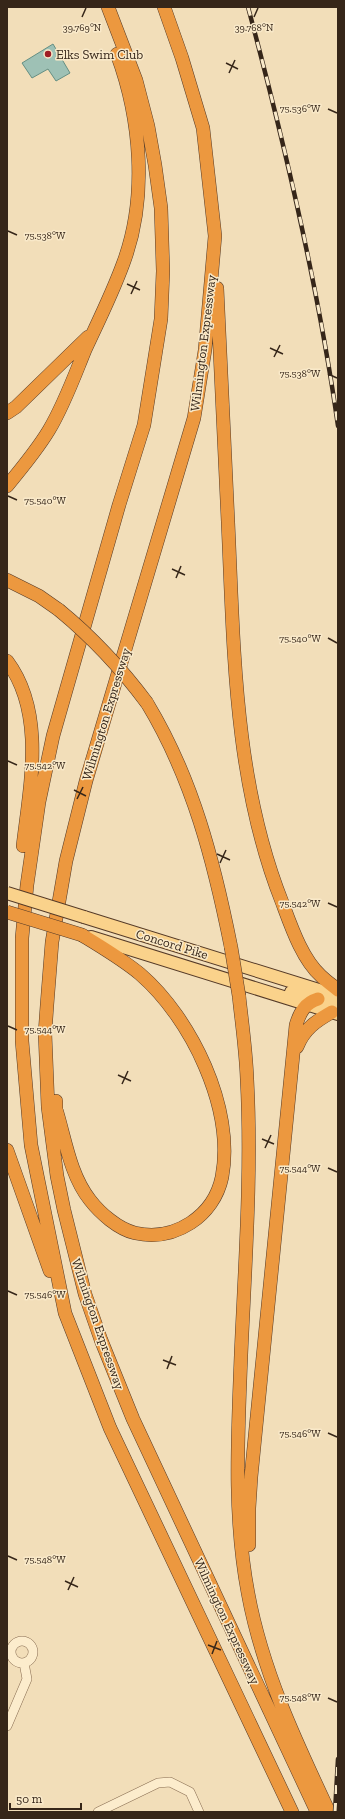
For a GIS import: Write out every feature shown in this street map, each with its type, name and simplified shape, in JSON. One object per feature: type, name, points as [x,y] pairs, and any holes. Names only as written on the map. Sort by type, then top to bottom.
[{"type":"highway","points":[[7,486],[24,467],[49,430],[124,263],[135,219],[139,173],[134,116],[122,68],[99,7]]},
{"type":"highway","name":"Wilmington Expressway","points":[[108,7],[136,80],[156,165],[161,208],[163,255],[161,319],[144,425],[66,686],[45,769],[27,885],[22,938],[22,1041],[31,1145],[37,1181],[65,1312],[110,1428],[292,1812]]},
{"type":"highway","name":"Wilmington Expressway","points":[[164,7],[182,58],[203,128],[215,236],[205,350],[194,418],[75,822],[59,896],[51,955],[45,1033],[49,1114],[57,1176],[64,1210],[85,1294],[104,1348],[133,1419],[317,1812]]},
{"type":"highway","points":[[215,236],[236,691],[245,765],[259,830],[272,877],[300,947],[320,975],[338,990]]},
{"type":"highway","points":[[7,413],[16,407],[96,328]]},
{"type":"highway","points":[[7,580],[39,596],[80,627],[125,673],[147,703],[171,747],[198,811],[216,876],[231,947],[239,996],[247,1079],[249,1148],[237,1492],[243,1559],[248,1594],[256,1628],[283,1709],[329,1812]]},
{"type":"highway","points":[[7,661],[17,676],[26,698],[30,712],[32,733],[28,799],[19,886],[22,1006]]},
{"type":"highway","name":"Concord Pike","points":[[7,912],[82,935]]},
{"type":"highway","points":[[51,955],[56,1109],[71,1163],[80,1182],[89,1199],[112,1221],[124,1229],[135,1233],[159,1234],[173,1232],[186,1226],[197,1219],[215,1198],[222,1176],[223,1142],[221,1116],[210,1079],[192,1039],[155,989],[140,974],[82,935]]},
{"type":"highway","points":[[256,1628],[248,1536],[248,1508],[296,1025],[302,1009],[313,1002]]},
{"type":"highway","points":[[291,1074],[301,1037],[312,1023],[336,1010]]},
{"type":"highway","points":[[7,1150],[65,1312]]},
{"type":"main road","name":"Concord Pike","points":[[7,893],[338,996]]},
{"type":"main road","name":"Concord Pike","points":[[82,935],[202,972],[313,1002],[336,1010]]},
{"type":"street","points":[[7,1726],[27,1679],[24,1663]]},
{"type":"street","points":[[98,1812],[158,1783],[170,1782],[190,1792],[199,1812]]},
{"type":"water","name":"Elks Swim Club","points":[[53,44],[70,73],[56,81],[48,69],[32,78],[22,63]]},
{"type":"railway","points":[[248,7],[275,111],[299,215],[321,320],[338,426]]},
{"type":"railway","points":[[335,1812],[338,1759]]},
{"type":"place","name":"Elks Swim Club","points":[[48,54]]}]
